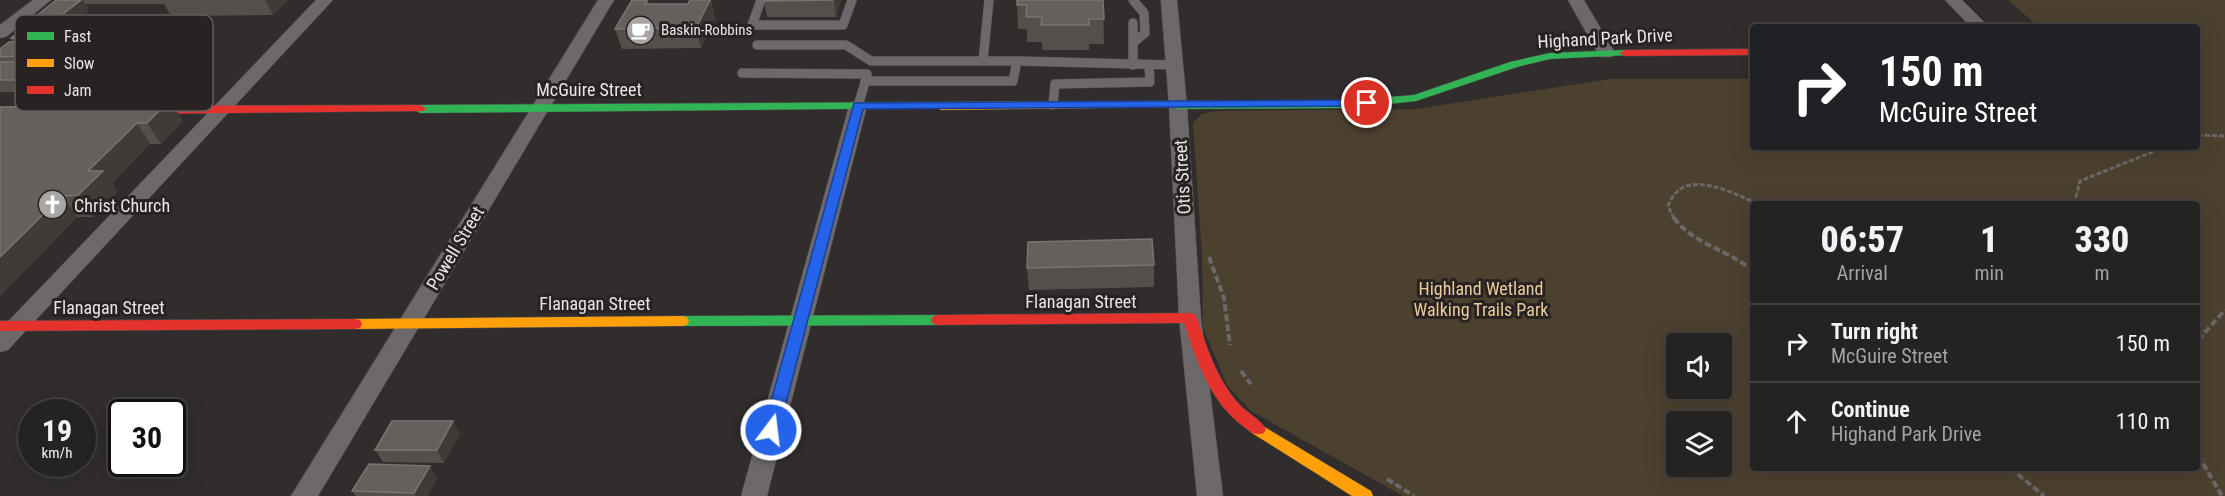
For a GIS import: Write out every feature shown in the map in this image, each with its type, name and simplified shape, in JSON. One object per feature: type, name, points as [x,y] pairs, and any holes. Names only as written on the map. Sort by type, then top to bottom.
[{"type":"street","points":[[23,15],[43,0]]},
{"type":"street","points":[[0,344],[9,326],[222,109],[325,0]]},
{"type":"street","name":"Powell Street","points":[[304,496],[606,0]]},
{"type":"street","name":"Otis Street","points":[[1169,0],[1178,106],[1190,318],[1210,496]]},
{"type":"street","points":[[1576,0],[1606,53]]},
{"type":"street","points":[[1953,0],[1978,24]]},
{"type":"street","points":[[0,33],[15,21]]},
{"type":"street","name":"Highand Park Drive","points":[[1178,106],[1353,104],[1399,101],[1435,93],[1525,61],[1564,55],[1750,52]]},
{"type":"street","points":[[754,496],[858,106]]},
{"type":"street","name":"McGuire Street","points":[[213,109],[1178,106]]},
{"type":"street","name":"Otis Street","points":[[1190,318],[1204,363],[1223,395],[1245,421],[1365,496]]},
{"type":"street","name":"Flanagan Street","points":[[9,326],[1190,318]]},
{"type":"lane","points":[[761,0],[752,25],[843,25],[852,0]]},
{"type":"lane","points":[[983,61],[989,0]]},
{"type":"lane","points":[[1133,0],[1133,11]]},
{"type":"lane","points":[[1133,0],[1144,13],[1144,33],[1134,42]]},
{"type":"lane","points":[[1133,23],[1133,64]]},
{"type":"lane","points":[[757,45],[846,45],[871,62],[1017,61],[1174,65]]},
{"type":"lane","points":[[742,73],[1013,81],[1017,61]]},
{"type":"lane","points":[[858,106],[871,62]]},
{"type":"lane","points":[[1053,105],[1055,84],[1150,82],[1149,65]]},
{"type":"path","points":[[2200,135],[2225,136]]},
{"type":"path","points":[[2078,201],[2076,197],[2080,181],[2157,150]]},
{"type":"path","points":[[1750,269],[1730,253],[1706,244],[1686,232],[1675,220],[1668,206],[1674,193],[1689,184],[1701,183],[1751,201]]},
{"type":"path","points":[[1206,251],[1216,272],[1227,310],[1227,335],[1233,353]]},
{"type":"path","points":[[2200,338],[2225,310]]},
{"type":"path","points":[[1238,367],[1258,392]]},
{"type":"path","points":[[2200,458],[2222,496]]},
{"type":"path","points":[[2014,471],[2044,496]]},
{"type":"path","points":[[1385,478],[1414,496]]},
{"type":"green space","name":"Highland Wetland Walking Trails Park","points":[[2008,0],[2225,0],[2225,496],[1403,496],[1251,411],[1227,385],[1203,328],[1202,255],[1193,123],[1202,114],[1215,111],[1416,109],[1610,79],[1750,79],[1750,150],[2200,150],[2200,24],[2036,24]]},
{"type":"building","points":[[56,0],[81,0],[62,15],[38,15]]},
{"type":"building","points":[[632,0],[647,0],[645,4],[688,4],[690,0],[710,0],[696,28],[615,29]]},
{"type":"building","points":[[764,0],[834,0],[764,1]]},
{"type":"building","points":[[1017,0],[1103,0],[1104,19],[1089,19],[1089,25],[1041,25],[1042,17],[1026,17],[1027,5],[1017,5]]},
{"type":"building","points":[[9,42],[15,42],[15,56],[0,57],[0,49]]},
{"type":"building","points":[[0,62],[15,62],[15,80],[0,80]]},
{"type":"building","name":"Christ Church","points":[[0,107],[15,107],[15,111],[159,111],[147,123],[137,123],[88,171],[103,171],[78,195],[62,196],[0,257]]},
{"type":"building","points":[[1152,239],[1154,265],[1027,268],[1028,242]]},
{"type":"building","points":[[392,421],[453,421],[437,450],[375,450]]},
{"type":"building","points":[[369,464],[430,466],[414,493],[352,491]]},
{"type":"traffic: fast","points":[[1178,105],[1353,104],[1416,98],[1514,64],[1550,56],[1625,53]]},
{"type":"traffic: fast","points":[[420,109],[941,106]]},
{"type":"traffic: fast","points":[[682,321],[938,320]]},
{"type":"traffic: slow","points":[[941,106],[1178,105]]},
{"type":"traffic: slow","points":[[355,324],[682,321]]},
{"type":"traffic: slow","points":[[1258,429],[1365,496]]},
{"type":"traffic: jam","points":[[1625,53],[1750,52]]},
{"type":"traffic: jam","points":[[213,110],[420,109]]},
{"type":"traffic: jam","points":[[938,320],[1190,318],[1214,380],[1233,407],[1258,429]]},
{"type":"traffic: jam","points":[[0,326],[355,324]]},
{"type":"place","name":"Baskin-Robbins","points":[[640,30]]},
{"type":"place","name":"Christ Church","points":[[53,205]]},
{"type":"route","points":[[771,430],[858,106],[1178,106],[1367,103]]}]
